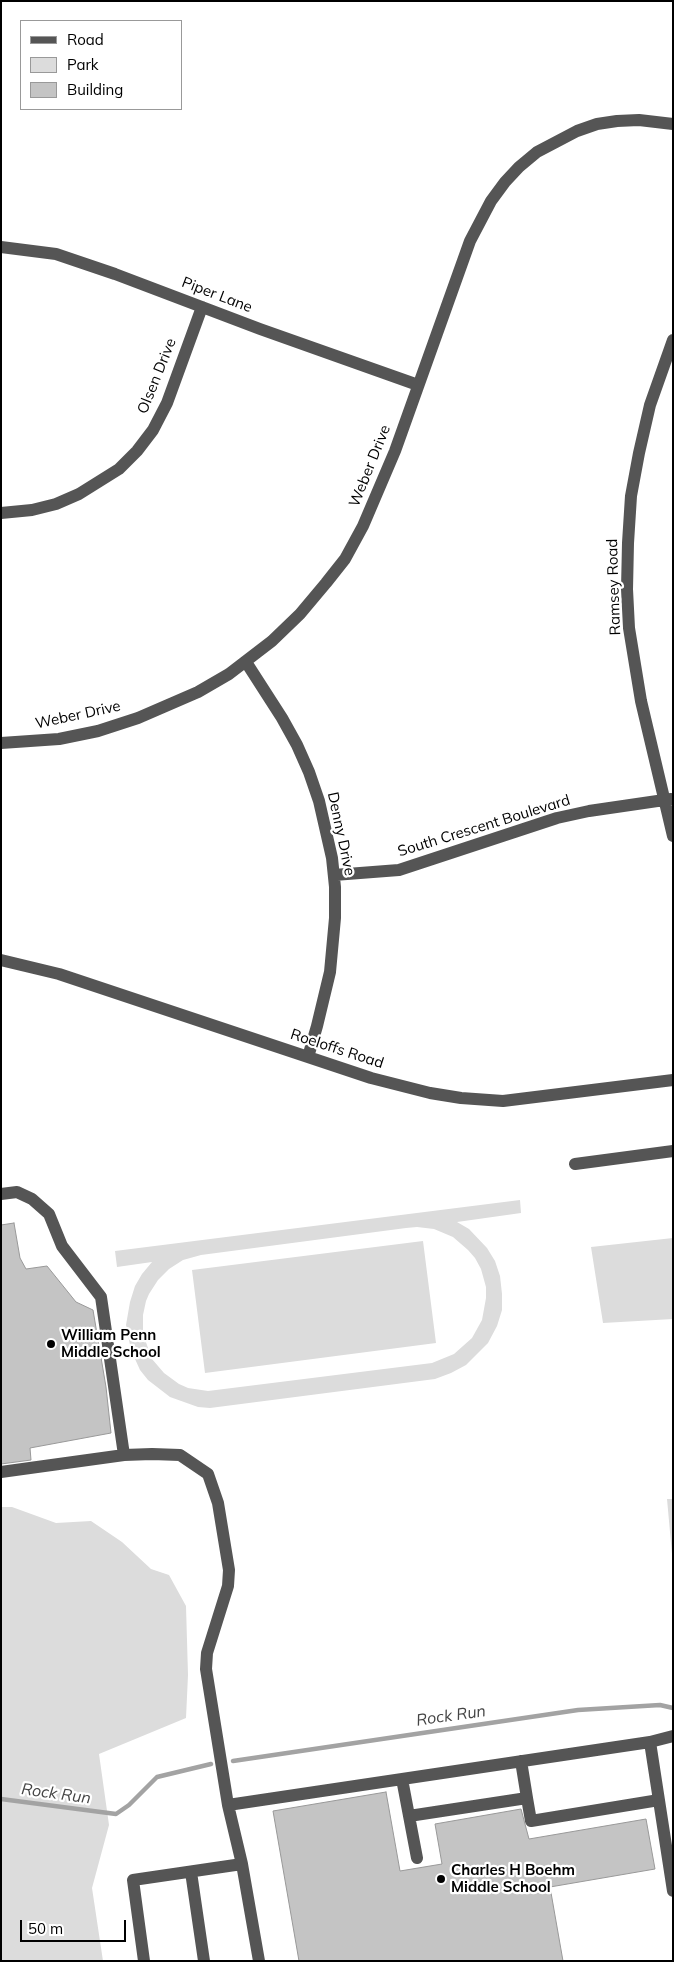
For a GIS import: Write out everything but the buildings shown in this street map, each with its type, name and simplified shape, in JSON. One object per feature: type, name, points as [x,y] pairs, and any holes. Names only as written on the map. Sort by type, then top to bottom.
[{"type":"street","name":"Weber Drive","points":[[1,743],[59,739],[98,731],[138,718],[198,692],[246,662],[272,641],[300,614],[345,559],[363,526],[382,485],[464,260],[480,220],[491,201],[519,167],[538,152],[557,141],[598,124],[639,120],[673,124]]},
{"type":"street","name":"Piper Lane","points":[[1,247],[56,254],[418,385]]},
{"type":"street","name":"Olsen Drive","points":[[1,514],[32,510],[56,504],[79,494],[119,469],[137,451],[153,430],[167,403],[202,307]]},
{"type":"street","name":"Ramsey Road","points":[[673,340],[650,405],[638,454],[631,496],[627,589],[629,628],[641,701],[668,800],[673,836]]},
{"type":"street","name":"Denny Drive","points":[[246,662],[282,718],[309,772],[319,801],[332,858],[335,918],[330,972],[320,1017],[308,1057]]},
{"type":"street","name":"South Crescent Boulevard","points":[[334,875],[399,870],[556,818],[589,811],[668,800]]},
{"type":"street","name":"Roeloffs Road","points":[[1,960],[59,974],[400,1086],[461,1098],[503,1101],[673,1080]]},
{"type":"street","points":[[575,1164],[673,1151]]},
{"type":"street","points":[[1,1194],[17,1192],[32,1199],[50,1214],[62,1246],[101,1297],[124,1455]]},
{"type":"street","points":[[1,1472],[124,1455],[180,1455],[208,1474],[218,1503],[230,1570],[228,1586],[208,1653],[206,1669],[228,1805],[242,1864],[259,1961]]},
{"type":"street","points":[[228,1805],[650,1742],[673,1736]]},
{"type":"street","points":[[650,1742],[673,1891]]},
{"type":"street","points":[[520,1761],[531,1821],[659,1800]]},
{"type":"street","points":[[402,1779],[417,1858]]},
{"type":"street","points":[[409,1816],[527,1798]]},
{"type":"street","points":[[144,1961],[133,1880],[242,1864]]},
{"type":"street","points":[[192,1872],[204,1961]]},
{"type":"green space","points":[[520,1200],[521,1213],[457,1222],[469,1229],[487,1248],[495,1261],[500,1276],[502,1294],[502,1310],[497,1326],[488,1343],[466,1365],[435,1379],[210,1408],[198,1407],[170,1397],[148,1380],[140,1370],[131,1350],[126,1325],[135,1286],[152,1262],[117,1267],[115,1251]],"holes":[[[417,1227],[434,1229],[453,1237],[468,1250],[481,1269],[486,1287],[482,1320],[472,1338],[454,1354],[432,1363],[208,1391],[188,1388],[179,1384],[164,1373],[152,1359],[143,1334],[143,1315],[146,1301],[158,1280],[169,1269],[183,1260],[201,1255]]]},
{"type":"green space","points":[[673,1238],[673,1319],[603,1323],[591,1247]]},
{"type":"green space","points":[[423,1241],[436,1343],[205,1373],[192,1270]]},
{"type":"green space","points":[[667,1499],[673,1499],[673,1565]]},
{"type":"green space","points":[[1,1507],[12,1507],[56,1523],[91,1521],[122,1542],[151,1569],[169,1575],[186,1606],[188,1675],[186,1718],[99,1754],[109,1825],[92,1888],[103,1961],[1,1961]]},
{"type":"waterway","name":"Rock Run","points":[[233,1761],[578,1710],[660,1705],[673,1708]]},
{"type":"waterway","name":"Rock Run","points":[[1,1799],[116,1814],[129,1805],[157,1777],[211,1764]]},
{"type":"place","name":"William Penn Middle School","points":[[51,1344]]},
{"type":"place","name":"Charles H Boehm Middle School","points":[[441,1879]]}]
